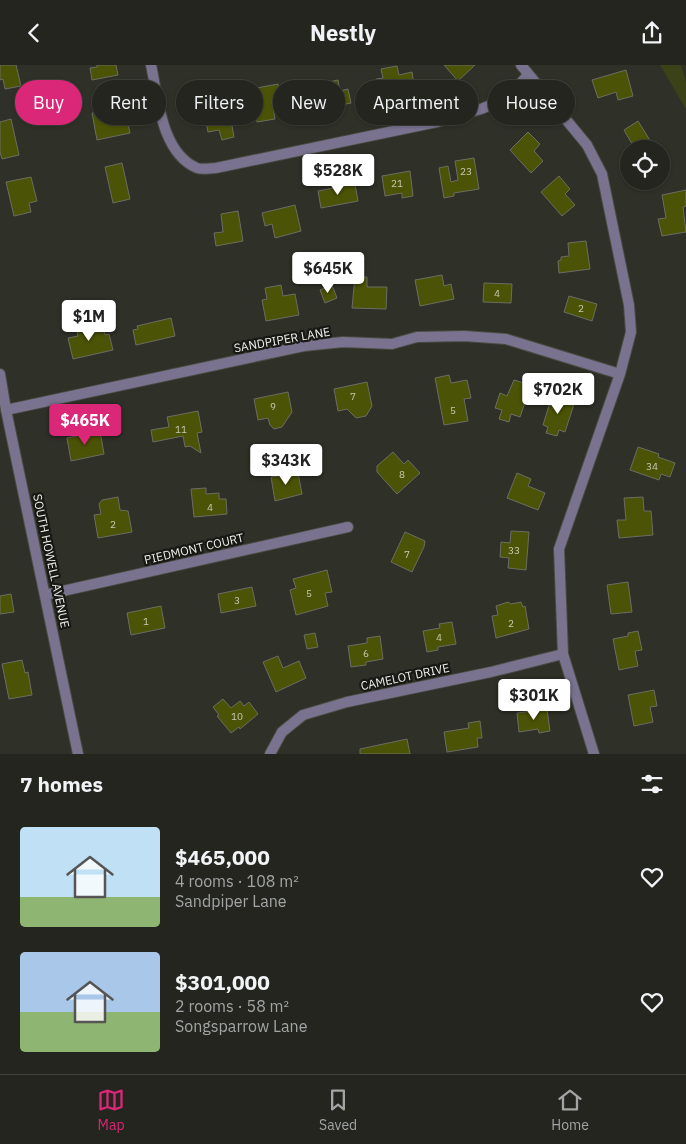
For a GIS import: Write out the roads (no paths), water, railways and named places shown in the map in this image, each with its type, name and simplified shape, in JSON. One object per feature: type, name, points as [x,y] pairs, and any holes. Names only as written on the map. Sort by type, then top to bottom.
[{"type":"street","points":[[151,65],[161,117],[170,142],[182,159],[198,168],[216,168],[437,122],[481,109],[506,99],[528,75]]},
{"type":"street","points":[[521,65],[588,145],[602,174],[629,305],[631,332],[620,374],[559,549],[563,654],[594,754]]},
{"type":"street","name":"SANDPIPER LANE","points":[[6,410],[304,346],[343,342],[392,344],[417,337],[464,336],[506,339],[620,374]]},
{"type":"street","name":"SOUTH HOWELL AVENUE","points":[[0,373],[6,410],[78,754]]},
{"type":"street","name":"PIEDMONT COURT","points":[[45,595],[348,527]]},
{"type":"street","name":"CAMELOT DRIVE","points":[[270,754],[282,732],[303,715],[347,702],[490,672],[563,654]]}]
